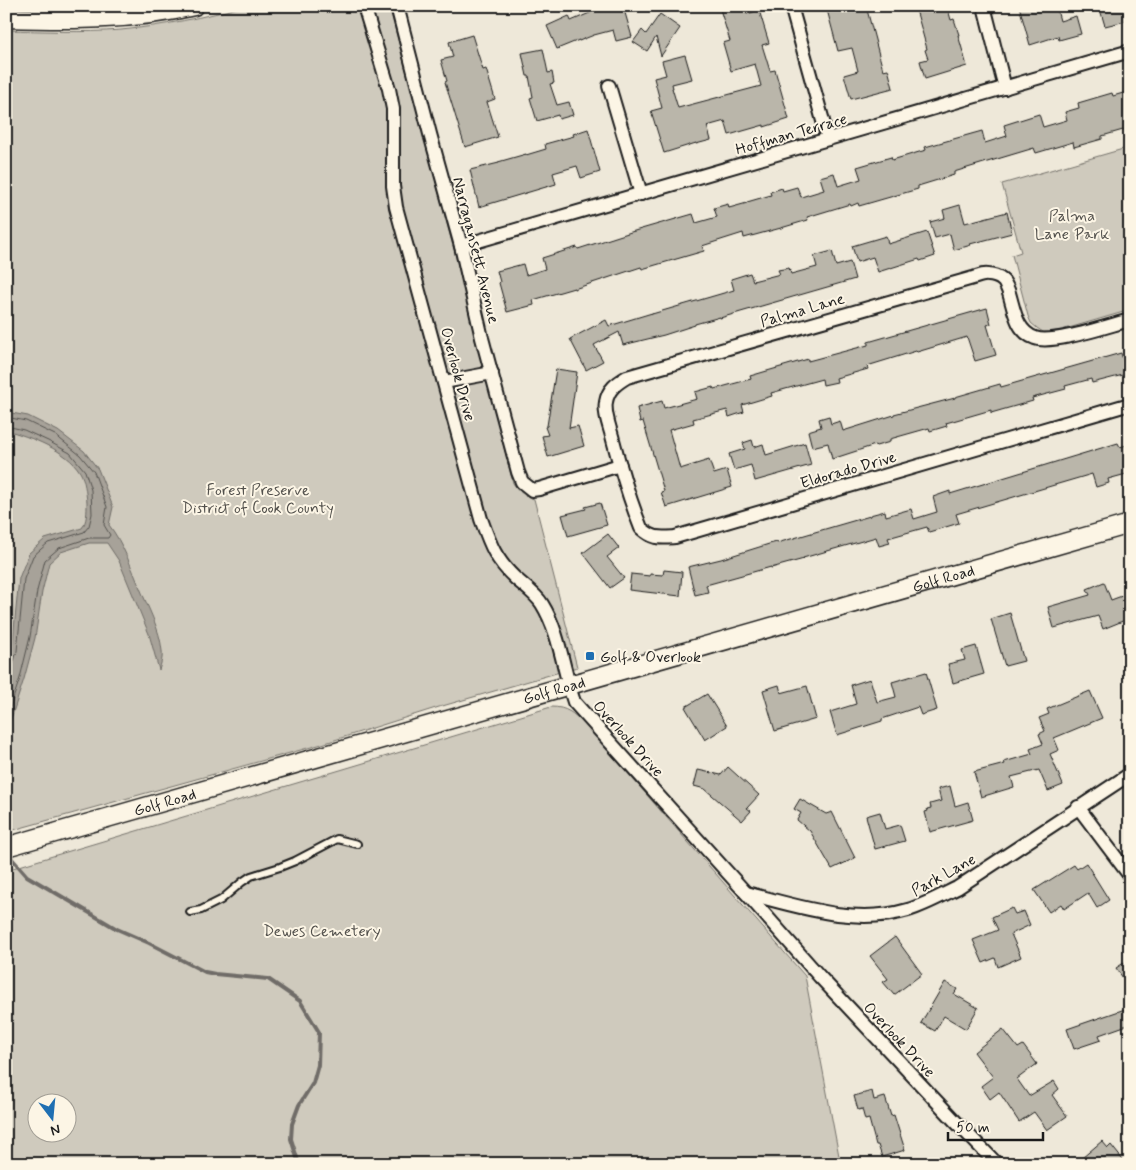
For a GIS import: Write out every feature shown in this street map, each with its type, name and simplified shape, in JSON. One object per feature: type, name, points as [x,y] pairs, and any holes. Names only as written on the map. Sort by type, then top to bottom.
[{"type":"main road","points":[[6,18],[57,20],[104,18],[194,6]]},
{"type":"main road","name":"Golf Road","points":[[12,846],[1130,524]]},
{"type":"street","name":"Overlook Drive","points":[[364,6],[389,89],[393,109],[393,186],[396,207],[490,546],[502,565],[541,603],[550,619],[574,702],[820,977],[998,1164]]},
{"type":"street","name":"Narragansett Avenue","points":[[397,6],[522,482],[532,490],[539,489],[620,465]]},
{"type":"street","points":[[791,6],[828,139]]},
{"type":"street","points":[[984,6],[1005,88]]},
{"type":"street","name":"Hoffman Terrace","points":[[461,246],[1130,51]]},
{"type":"street","points":[[609,86],[641,194]]},
{"type":"street","name":"Palma Lane","points":[[620,465],[606,414],[606,402],[610,391],[616,383],[627,377],[973,278],[987,275],[1002,279],[1010,296],[1018,322],[1026,333],[1036,339],[1062,338],[1130,320]]},
{"type":"street","points":[[444,382],[492,373]]},
{"type":"street","name":"Eldorado Drive","points":[[620,465],[641,528],[649,535],[661,538],[675,537],[1130,404]]},
{"type":"street","name":"Park Lane","points":[[746,893],[840,915],[866,916],[908,910],[931,902],[957,888],[1130,774]]},
{"type":"street","points":[[1078,807],[1130,876]]},
{"type":"lane","points":[[190,912],[201,910],[221,900],[251,876],[295,861],[337,839],[357,844]]},
{"type":"green space","points":[[6,6],[122,6],[50,10],[6,8]]},
{"type":"green space","name":"Forest Preserve District of Cook County","points":[[245,6],[389,6],[453,246],[513,483],[527,497],[534,499],[577,667],[439,707],[322,744],[6,832],[6,30],[78,32],[121,30],[183,21]]},
{"type":"green space","name":"Palma Lane Park","points":[[1130,147],[1130,310],[1062,330],[1043,332],[1031,323],[1028,316],[1012,255],[1021,252],[1002,184]]},
{"type":"green space","name":"Dewes Cemetery","points":[[551,707],[557,707],[565,709],[584,723],[805,976],[839,1156],[844,1164],[6,1164],[6,870]]},
{"type":"water","points":[[6,412],[28,416],[58,431],[84,451],[98,469],[113,507],[109,525],[123,547],[153,619],[161,643],[162,661],[159,670],[149,634],[119,561],[107,543],[89,543],[61,552],[49,563],[42,592],[35,638],[6,734],[6,670],[12,650],[19,578],[29,553],[45,539],[82,528],[86,519],[87,502],[83,479],[74,464],[47,445],[6,430]]},
{"type":"building","points":[[591,6],[623,6],[632,37],[616,41],[613,30],[557,49],[547,26],[569,16],[571,21],[592,12]]},
{"type":"building","points":[[719,6],[744,6],[747,14],[759,10],[769,43],[762,45],[770,71],[775,70],[789,119],[729,135],[725,121],[707,126],[711,140],[664,153],[651,111],[662,108],[654,78],[666,75],[662,61],[685,55],[692,79],[672,84],[678,108],[761,86],[755,64],[731,71],[723,43],[730,41]]},
{"type":"building","points":[[826,6],[866,6],[883,70],[888,69],[893,88],[851,99],[844,75],[858,71],[852,48],[838,51]]},
{"type":"building","points":[[915,6],[947,6],[951,20],[954,19],[967,66],[925,79],[920,61],[928,59],[925,50],[927,49]]},
{"type":"building","points":[[1019,6],[1056,6],[1060,21],[1076,16],[1081,34],[1059,40],[1058,36],[1030,45]]},
{"type":"building","points":[[1099,6],[1130,6],[1130,20],[1105,26]]},
{"type":"building","points":[[660,14],[680,28],[661,56],[656,37],[647,51],[633,42],[642,30],[646,34]]},
{"type":"building","points":[[472,35],[483,70],[486,69],[495,99],[487,102],[498,137],[465,147],[445,82],[447,81],[441,60],[453,57],[449,42]]},
{"type":"building","points":[[543,49],[548,73],[552,72],[554,83],[550,84],[557,105],[569,102],[573,115],[559,119],[558,115],[537,121],[530,98],[533,97],[529,76],[527,76],[522,53]]},
{"type":"building","points":[[1130,91],[1130,128],[1102,136],[1102,139],[1074,147],[1073,142],[1036,153],[1034,148],[954,172],[954,175],[918,186],[918,189],[859,206],[858,203],[851,206],[850,204],[807,217],[808,220],[744,238],[743,233],[702,246],[704,251],[642,269],[641,267],[533,300],[534,305],[507,312],[497,271],[523,264],[526,275],[545,269],[542,258],[693,214],[696,223],[717,217],[714,208],[728,204],[729,208],[747,203],[771,195],[770,192],[782,188],[783,191],[797,187],[801,197],[824,190],[820,177],[834,173],[838,186],[861,179],[857,167],[891,157],[892,160],[926,150],[925,147],[982,131],[985,143],[1007,136],[1004,125],[1039,114],[1043,127],[1067,120],[1065,112],[1079,108],[1078,103],[1112,93],[1113,96]]},
{"type":"building","points":[[588,129],[600,172],[581,178],[577,166],[553,173],[556,184],[479,207],[470,170],[546,149],[545,144],[574,136],[573,134]]},
{"type":"building","points":[[960,205],[965,223],[1007,212],[1012,233],[954,250],[950,234],[935,238],[930,222],[945,218],[943,210]]},
{"type":"building","points":[[927,232],[935,256],[878,272],[873,257],[857,262],[852,246],[886,236],[888,244]]},
{"type":"building","points":[[832,251],[836,266],[850,262],[855,279],[695,324],[664,335],[623,345],[619,332],[594,345],[603,361],[586,370],[570,339],[606,320],[609,326],[734,290],[731,279],[750,273],[753,281],[780,274],[778,270],[789,268],[791,274],[817,267],[814,256]]},
{"type":"building","points":[[987,308],[991,324],[987,325],[996,355],[975,361],[967,337],[867,366],[868,369],[836,378],[837,382],[823,385],[822,379],[771,393],[772,396],[742,405],[744,412],[729,417],[727,410],[693,419],[694,423],[669,430],[680,469],[709,460],[714,474],[727,470],[732,487],[666,507],[661,492],[664,491],[643,421],[640,422],[637,408],[662,401],[664,408],[697,399],[695,392],[751,379],[750,376],[808,359],[808,361],[868,345],[868,342]]},
{"type":"building","points":[[1121,353],[1127,374],[1092,383],[1091,379],[1065,386],[1066,389],[1032,398],[1033,401],[991,413],[991,410],[946,423],[947,426],[930,431],[929,428],[890,439],[890,442],[832,459],[828,443],[812,447],[808,431],[821,427],[819,419],[829,416],[831,424],[840,421],[843,431],[894,414],[1000,384],[1001,387]]},
{"type":"building","points":[[556,369],[577,372],[569,428],[578,426],[584,446],[548,457],[542,436],[548,435],[545,427],[547,426]]},
{"type":"building","points":[[752,440],[754,447],[763,444],[766,455],[805,443],[811,465],[755,481],[751,465],[734,470],[729,454],[745,449],[743,443]]},
{"type":"building","points":[[1118,443],[1120,447],[1130,444],[1130,473],[1108,479],[1109,483],[1096,487],[1092,474],[956,514],[959,523],[929,532],[927,527],[888,538],[890,543],[879,546],[876,537],[804,559],[706,585],[708,592],[695,595],[688,567],[885,511],[886,516],[911,509],[914,519],[937,512],[933,497],[950,491],[950,494]]},
{"type":"building","points":[[600,503],[607,525],[568,536],[562,515],[586,509],[585,507]]},
{"type":"building","points":[[608,534],[619,548],[607,557],[624,578],[610,588],[583,553]]},
{"type":"building","points":[[664,570],[682,572],[680,596],[629,590],[631,574],[663,575]]},
{"type":"building","points":[[1104,582],[1111,600],[1130,593],[1130,618],[1103,629],[1098,616],[1054,628],[1048,607],[1090,595],[1087,589]]},
{"type":"building","points":[[1010,613],[1024,661],[1005,666],[991,619]]},
{"type":"building","points":[[976,646],[984,674],[953,683],[948,664],[965,660],[962,650]]},
{"type":"building","points":[[926,672],[937,710],[921,715],[918,707],[837,735],[830,712],[856,704],[851,685],[870,679],[877,702],[896,697],[892,682]]},
{"type":"building","points":[[779,685],[781,693],[807,686],[816,719],[775,731],[763,690]]},
{"type":"building","points":[[1090,691],[1102,718],[1054,738],[1059,750],[1050,754],[1063,785],[1048,791],[1039,770],[1011,777],[1014,787],[981,797],[974,772],[1005,764],[1004,762],[1032,754],[1030,749],[1043,744],[1039,734],[1045,731],[1039,718],[1049,714],[1047,709]]},
{"type":"building","points":[[707,694],[727,726],[705,740],[685,707]]},
{"type":"building","points":[[728,767],[759,795],[747,808],[751,811],[742,821],[705,789],[694,786],[698,770],[721,775]]},
{"type":"building","points":[[950,786],[955,806],[968,802],[973,820],[930,832],[925,812],[931,808],[930,804],[941,801],[938,789]]},
{"type":"building","points":[[800,799],[826,814],[832,812],[855,858],[832,869],[810,831],[797,820],[801,813],[794,809]]},
{"type":"building","points":[[880,812],[885,829],[900,825],[905,841],[875,849],[866,816]]},
{"type":"building","points":[[1086,863],[1109,900],[1097,908],[1088,893],[1064,909],[1061,904],[1049,912],[1034,890],[1074,865],[1077,869]]},
{"type":"building","points":[[1012,908],[1015,914],[1024,911],[1030,925],[1011,934],[1021,957],[998,967],[995,958],[983,963],[973,940],[998,930],[992,917]]},
{"type":"building","points":[[895,937],[922,974],[894,995],[883,982],[888,979],[870,956]]},
{"type":"building","points":[[1130,959],[1130,988],[1116,968]]},
{"type":"building","points":[[945,982],[957,989],[954,994],[978,1008],[966,1029],[944,1016],[935,1031],[921,1023]]},
{"type":"building","points":[[1125,1009],[1130,1024],[1099,1035],[1101,1040],[1074,1049],[1067,1029]]},
{"type":"building","points":[[1003,1029],[1018,1048],[1023,1045],[1037,1064],[1017,1079],[1029,1096],[1054,1081],[1059,1089],[1052,1095],[1067,1116],[1047,1130],[1034,1112],[1019,1122],[999,1092],[990,1099],[981,1086],[993,1077],[974,1052]]},
{"type":"building","points":[[872,1091],[874,1100],[885,1097],[891,1116],[894,1115],[905,1150],[882,1157],[878,1145],[876,1145],[869,1119],[865,1120],[862,1109],[858,1110],[854,1096]]},
{"type":"building","points":[[1102,1141],[1108,1148],[1111,1145],[1126,1164],[1075,1164]]},
{"type":"waterway","points":[[6,852],[27,876],[117,929],[205,972],[268,979],[300,1001],[319,1032],[318,1065],[313,1083],[299,1105],[292,1124],[291,1139],[299,1164]]},
{"type":"place","name":"Golf & Overlook","points":[[590,656]]}]
